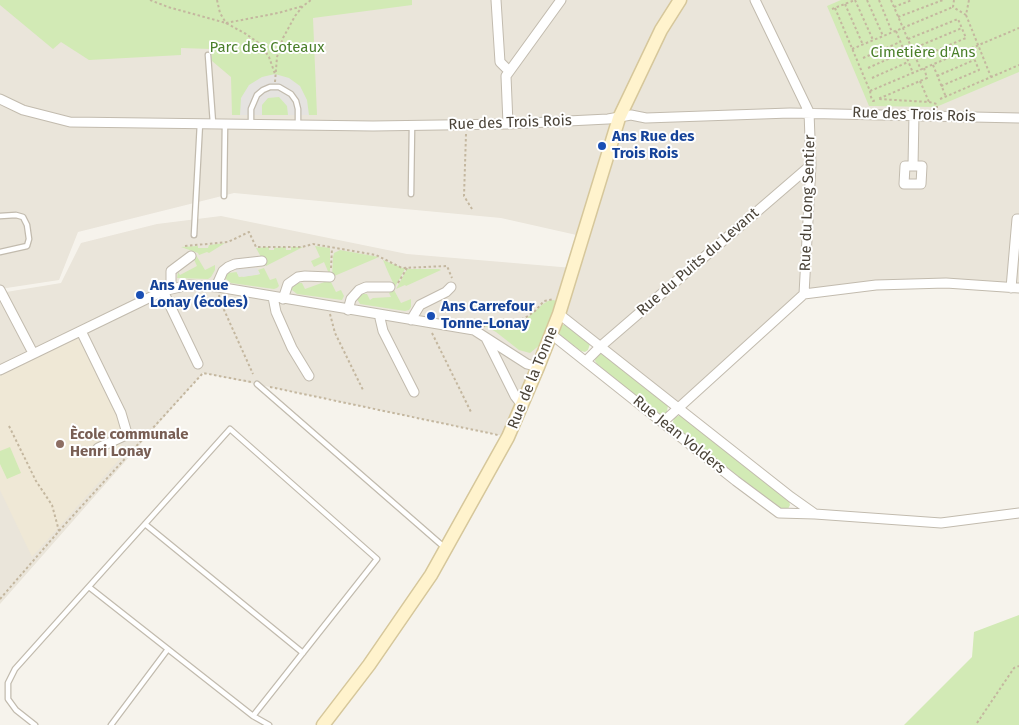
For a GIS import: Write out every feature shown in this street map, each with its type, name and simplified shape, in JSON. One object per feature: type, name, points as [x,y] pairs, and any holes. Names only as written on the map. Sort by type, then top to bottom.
[{"type":"street","points":[[496,0],[500,62],[509,71]]},
{"type":"street","points":[[508,124],[506,76],[562,0]]},
{"type":"street","name":"Rue de la Tonne","points":[[323,725],[432,575],[508,438],[561,308],[619,118],[661,30],[680,0]]},
{"type":"street","points":[[755,0],[809,112]]},
{"type":"street","name":"Rue des Trois Rois","points":[[1,100],[23,110],[70,122],[412,126],[508,124],[619,118],[631,115],[646,118],[809,112],[1019,118]]},
{"type":"street","name":"Rue du Long Sentier","points":[[804,294],[812,165],[809,112]]},
{"type":"street","points":[[913,166],[914,114]]},
{"type":"street","name":"Rue du Puits du Levant","points":[[586,361],[601,346],[812,165]]},
{"type":"street","points":[[663,422],[804,294],[876,285],[936,283],[1015,288],[1018,219]]},
{"type":"street","points":[[192,256],[171,271],[167,290],[198,364]]},
{"type":"street","points":[[217,287],[223,271],[228,267],[235,264],[262,261]]},
{"type":"street","points":[[283,298],[288,284],[298,277],[330,277]]},
{"type":"street","points":[[0,370],[167,290],[190,285],[217,287],[379,314],[483,335],[527,364],[538,367]]},
{"type":"street","points":[[348,310],[351,299],[359,290],[366,287],[390,288]]},
{"type":"street","points":[[411,320],[420,306],[446,292],[451,287]]},
{"type":"street","points":[[0,290],[33,353]]},
{"type":"street","points":[[273,297],[276,312],[292,348],[309,376]]},
{"type":"street","name":"Rue Jean Volders","points":[[561,308],[601,346],[791,498],[815,514]]},
{"type":"street","points":[[379,314],[383,331],[414,392]]},
{"type":"street","points":[[81,331],[122,413],[126,430],[124,436],[98,448]]},
{"type":"street","name":"Rue Jean Volders","points":[[551,334],[736,482],[779,513],[941,523],[1019,513]]},
{"type":"street","points":[[483,335],[514,396],[522,406]]},
{"type":"lane","points":[[208,55],[213,123]]},
{"type":"lane","points":[[251,124],[251,109],[257,95],[263,90],[279,87],[292,94],[296,101],[298,124]]},
{"type":"lane","points":[[194,235],[200,123]]},
{"type":"lane","points":[[224,196],[225,124]]},
{"type":"lane","points":[[411,194],[412,126]]},
{"type":"lane","points":[[0,216],[16,215],[23,217],[27,225],[28,239],[27,246],[0,252]]},
{"type":"lane","points":[[257,384],[447,549]]},
{"type":"lane","points":[[35,725],[16,710],[8,698],[8,683],[16,668],[230,429],[377,559],[253,716]]},
{"type":"lane","points":[[145,524],[303,653]]},
{"type":"lane","points":[[89,587],[253,716],[269,725]]},
{"type":"lane","points":[[112,725],[168,649]]},
{"type":"path","points":[[150,0],[226,23],[260,44],[270,57],[275,74],[284,38],[295,16],[311,0]]},
{"type":"path","points":[[217,0],[220,13],[226,23]]},
{"type":"path","points":[[832,10],[855,0],[873,40]]},
{"type":"path","points":[[867,0],[882,36]]},
{"type":"path","points":[[879,0],[892,32]]},
{"type":"path","points":[[835,8],[873,101],[927,78],[916,60],[891,0]]},
{"type":"path","points":[[894,7],[912,0]]},
{"type":"path","points":[[898,17],[943,0]]},
{"type":"path","points":[[953,7],[954,0]]},
{"type":"path","points":[[969,0],[966,15],[991,77]]},
{"type":"path","points":[[845,4],[862,45]]},
{"type":"path","points":[[226,23],[303,6]]},
{"type":"path","points":[[953,7],[966,15]]},
{"type":"path","points":[[852,49],[953,7]]},
{"type":"path","points":[[908,39],[958,19],[966,38],[916,60]]},
{"type":"path","points":[[912,49],[962,28]]},
{"type":"path","points":[[870,91],[1019,28]]},
{"type":"path","points":[[896,31],[913,73]]},
{"type":"path","points":[[863,58],[900,42]]},
{"type":"path","points":[[941,86],[979,70],[970,49]]},
{"type":"path","points":[[868,68],[904,52]]},
{"type":"path","points":[[937,76],[975,60]]},
{"type":"path","points":[[872,78],[908,62]]},
{"type":"path","points":[[933,65],[946,97]]},
{"type":"path","points":[[940,99],[1019,65]]},
{"type":"path","points":[[920,81],[929,102]]},
{"type":"path","points":[[878,99],[938,104],[938,115]]},
{"type":"path","points":[[466,125],[464,196],[472,209]]},
{"type":"path","points":[[185,246],[228,242],[248,232],[256,247],[302,247],[313,244],[376,255],[402,268],[447,266],[453,281],[451,287]]},
{"type":"path","points":[[330,277],[332,248]]},
{"type":"path","points":[[390,288],[394,289],[407,268]]},
{"type":"path","points":[[217,287],[220,300],[253,374]]},
{"type":"path","points":[[483,335],[489,322],[525,318],[547,299],[558,299],[561,308]]},
{"type":"path","points":[[329,306],[335,333],[362,390]]},
{"type":"path","points":[[428,324],[471,412]]},
{"type":"path","points":[[0,599],[58,531],[203,373],[508,438]]},
{"type":"path","points":[[10,426],[36,481],[52,505],[58,531]]},
{"type":"path","points":[[978,723],[1014,668],[1019,666]]},
{"type":"shaded area","points":[[0,0],[1019,0],[1019,292],[946,283],[804,294],[678,408],[565,316],[581,236],[501,218],[234,193],[78,232],[59,280],[0,289]]},
{"type":"shaded area","points":[[275,74],[289,78],[300,86],[307,100],[309,115],[288,115],[287,106],[279,97],[268,98],[262,105],[262,115],[240,115],[241,98],[249,85],[262,77]]},
{"type":"shaded area","points":[[221,216],[407,254],[573,268],[508,437],[203,373],[0,604],[0,293],[61,283],[81,243],[157,224]]},
{"type":"shaded area","points":[[257,268],[260,274],[243,277],[239,277],[235,269]]},
{"type":"shaded area","name":"Ècole communale Henri Lonay","points":[[78,339],[83,342],[124,427],[116,437],[126,452],[32,557],[0,490],[0,375]]},
{"type":"green space","name":"Parc des Coteaux","points":[[0,0],[412,0],[412,5],[313,18],[317,115],[232,115],[231,77],[212,61],[211,49],[181,48],[181,55],[89,60],[61,42],[53,49],[0,5]]},
{"type":"green space","name":"Cimetière d'Ans","points":[[841,0],[1019,0],[1019,72],[936,107],[869,106],[827,6]]},
{"type":"green space","points":[[225,243],[209,253],[199,255],[181,247],[198,246],[198,248],[208,248],[209,245]]},
{"type":"green space","points":[[315,246],[330,248],[330,276],[324,262],[314,267],[311,261],[320,257]]},
{"type":"green space","points":[[269,247],[269,250],[286,247],[286,250],[291,250],[291,247],[303,247],[266,266],[256,248]]},
{"type":"green space","points":[[340,250],[379,257],[332,277],[334,253]]},
{"type":"green space","points":[[191,253],[196,255],[205,270],[215,265],[215,270],[211,277],[208,279],[177,278],[178,272],[180,275],[197,266]]},
{"type":"green space","points":[[383,260],[405,269],[395,287],[388,272]]},
{"type":"green space","points":[[264,268],[270,280],[276,278],[279,286],[277,288],[231,283],[225,276],[228,273],[237,272],[239,277],[256,275],[260,274],[258,270]]},
{"type":"green space","points":[[407,269],[439,269],[441,270],[396,289]]},
{"type":"green space","points":[[330,280],[336,292],[341,290],[344,296],[342,300],[297,294],[292,290],[292,286],[296,283],[302,283],[305,289]]},
{"type":"green space","points":[[394,290],[401,303],[411,299],[409,310],[360,304],[357,299],[361,294],[367,294],[370,300],[373,298],[391,297],[389,293]]},
{"type":"green space","points":[[553,300],[557,301],[541,344],[530,353],[519,350],[485,326],[491,322],[512,322],[527,318],[543,304]]},
{"type":"green space","points":[[562,325],[567,325],[590,344],[588,350],[585,352],[581,351],[560,335],[558,331]]},
{"type":"green space","points":[[602,353],[668,405],[667,412],[661,415],[657,413],[597,364],[595,361],[596,356]]},
{"type":"green space","points":[[680,415],[789,501],[788,509],[780,510],[675,426],[674,418]]},
{"type":"green space","points":[[10,447],[21,473],[7,479],[0,464],[0,451]]},
{"type":"green space","points":[[1019,615],[1019,725],[904,725],[972,657],[974,632]]},
{"type":"place","name":"Ans Rue des Trois Rois","points":[[602,146]]},
{"type":"place","name":"Ans Avenue Lonay (écoles)","points":[[140,295]]},
{"type":"place","name":"Ans Carrefour Tonne-Lonay","points":[[431,316]]},
{"type":"place","name":"Ècole communale Henri Lonay","points":[[60,444]]}]
